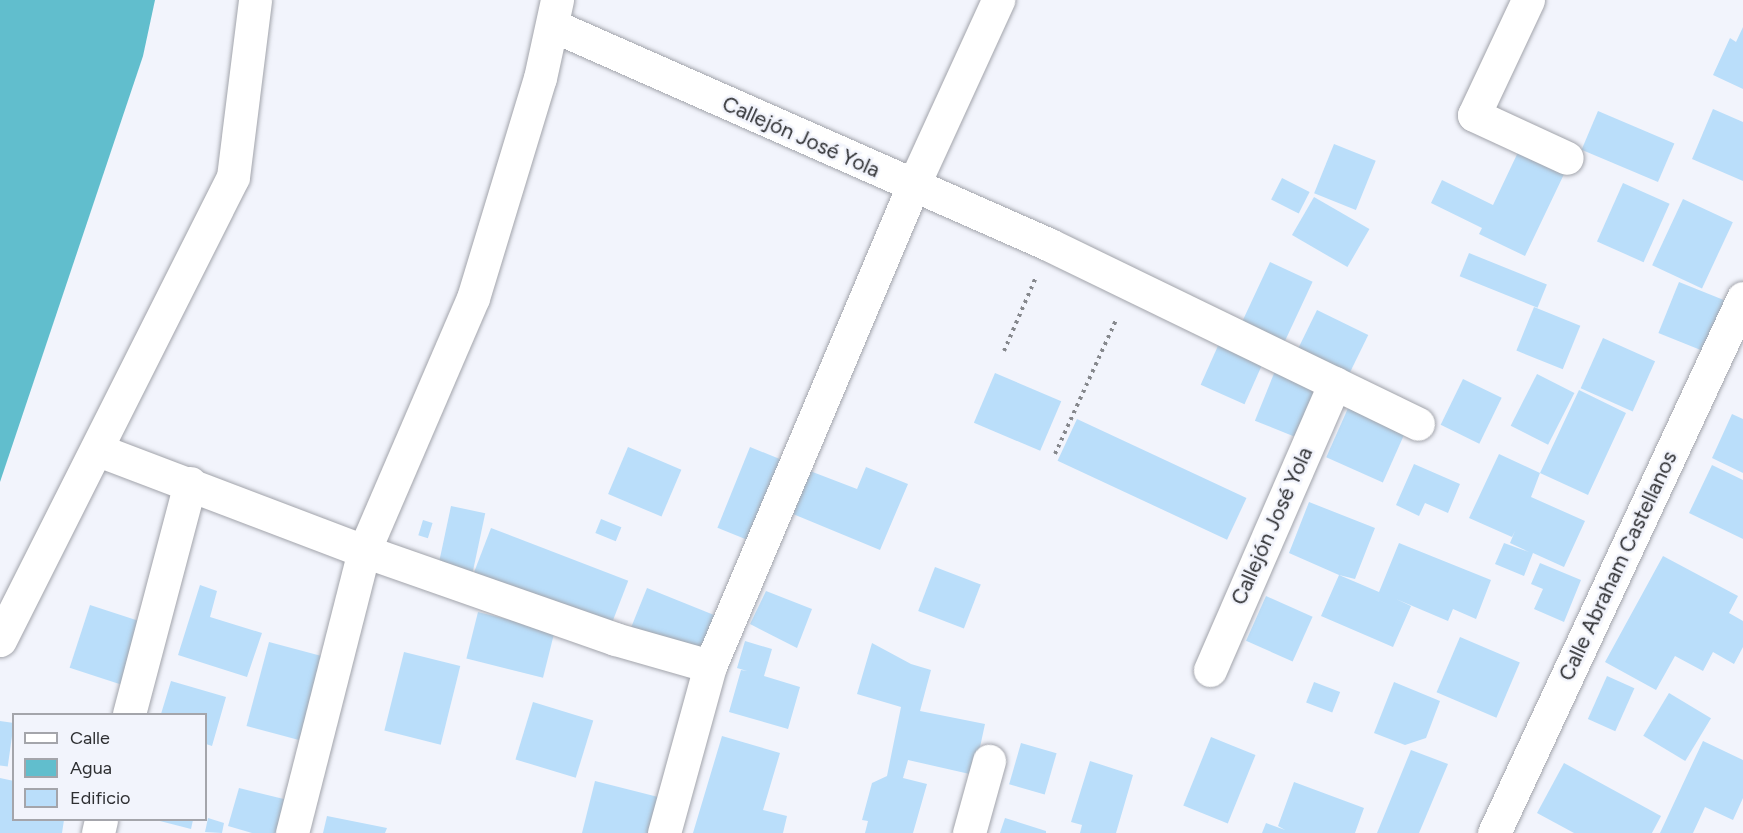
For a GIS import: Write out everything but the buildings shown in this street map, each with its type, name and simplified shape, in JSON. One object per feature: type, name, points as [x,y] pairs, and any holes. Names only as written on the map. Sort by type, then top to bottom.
[{"type":"street","points":[[0,640],[98,450],[233,177],[255,0]]},
{"type":"street","points":[[664,833],[710,666],[913,186],[998,0]]},
{"type":"street","points":[[1528,0],[1474,115],[1567,158]]},
{"type":"street","points":[[292,833],[364,551],[473,298],[556,13]]},
{"type":"street","name":"Callejón José Yola","points":[[556,13],[913,186],[1050,245],[1131,287],[1418,424]]},
{"type":"street","name":"Calle Abraham Castellanos","points":[[1494,833],[1743,298]]},
{"type":"street","name":"Callejón José Yola","points":[[1209,670],[1335,383]]},
{"type":"street","points":[[98,450],[190,483],[364,551],[615,639],[710,666]]},
{"type":"street","points":[[129,713],[190,483]]},
{"type":"street","points":[[969,833],[989,761]]},
{"type":"path","points":[[1004,351],[1050,245]]},
{"type":"path","points":[[1055,454],[1131,287]]},
{"type":"water","points":[[0,0],[155,0],[143,56],[0,482]]}]
